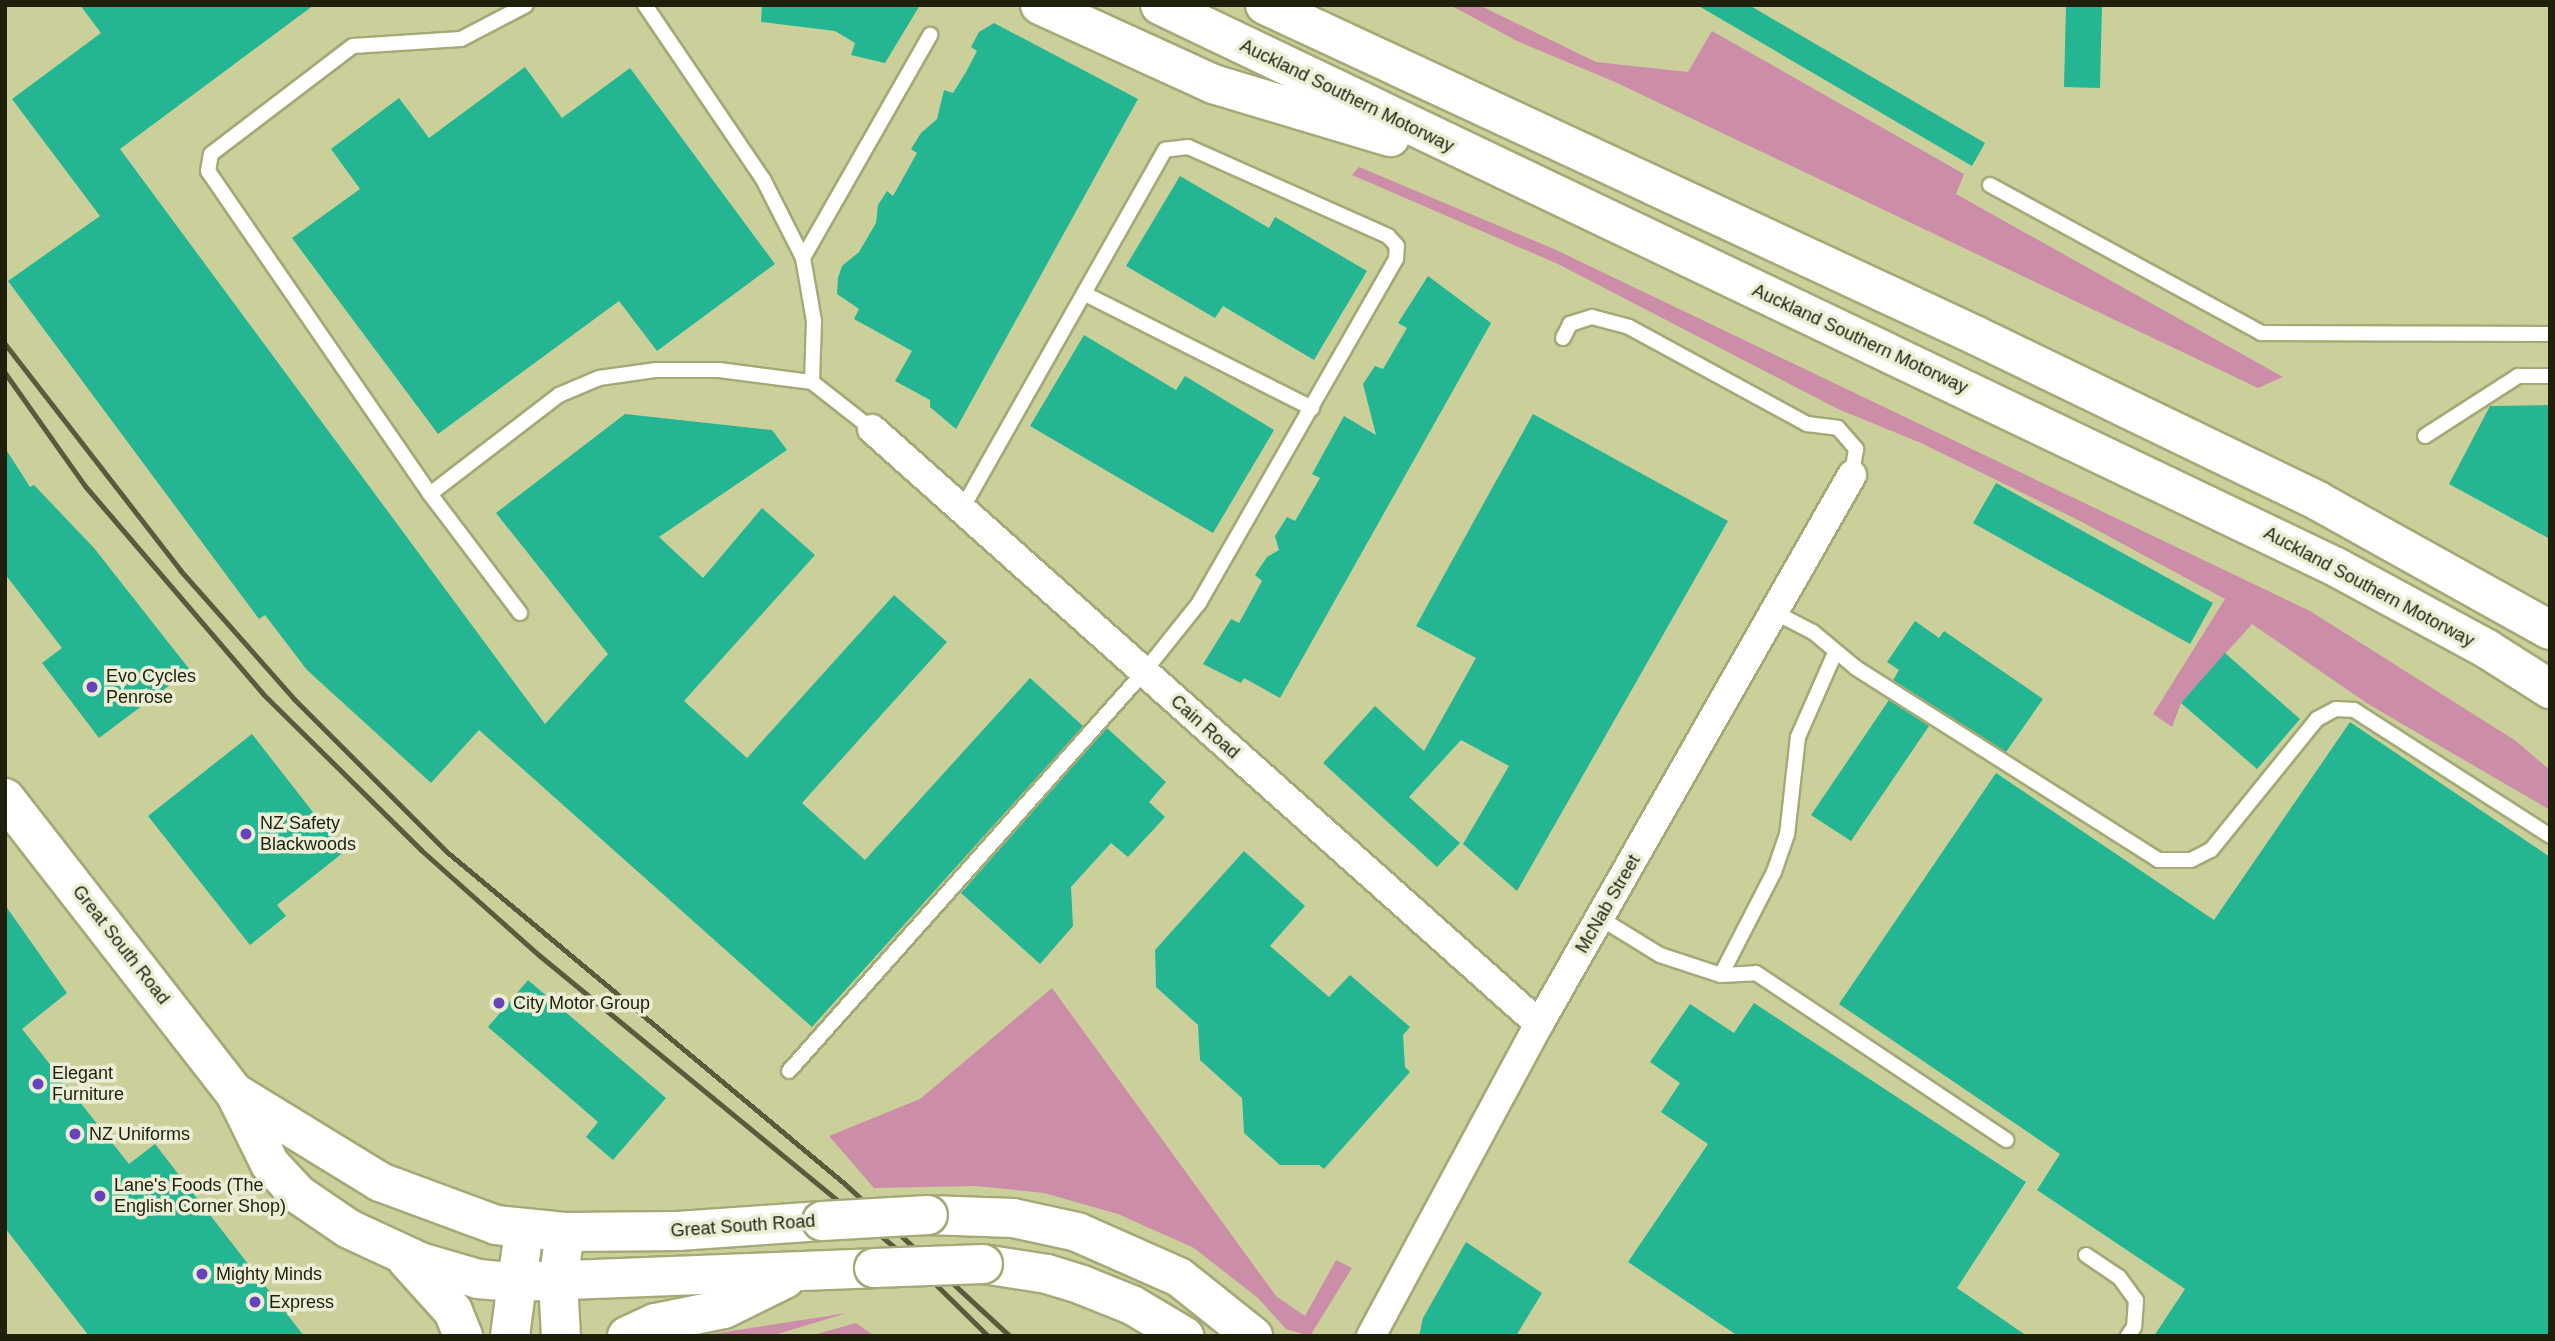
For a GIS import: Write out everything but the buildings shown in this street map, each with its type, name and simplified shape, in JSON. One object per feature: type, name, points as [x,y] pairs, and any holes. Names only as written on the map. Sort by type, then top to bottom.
[{"type":"main road","points":[[1040,5],[1213,84],[1502,170]]},
{"type":"main road","name":"Auckland Southern Motorway","points":[[1160,5],[2336,567],[2487,649],[2550,689]]},
{"type":"main road","points":[[1265,5],[1977,336],[2318,501],[2550,630]]},
{"type":"main road","name":"Great South Road","points":[[5,798],[235,1093],[270,1164],[299,1195],[349,1229],[403,1256],[478,1279],[516,1282],[983,1264],[1046,1274],[1082,1285],[1132,1305],[1184,1336]]},
{"type":"main road","name":"Great South Road","points":[[235,1093],[380,1182],[463,1216],[524,1230],[565,1232],[678,1231],[928,1215],[1013,1218],[1077,1232],[1179,1277],[1253,1336]]},
{"type":"main road","points":[[510,1336],[524,1230]]},
{"type":"main road","points":[[561,1336],[558,1282],[565,1232]]},
{"type":"main road","points":[[403,1256],[447,1303],[463,1336]]},
{"type":"main road","points":[[627,1336],[655,1323],[724,1309],[799,1272]]},
{"type":"street","name":"Cain Road","points":[[872,429],[1539,1024]]},
{"type":"street","name":"McNab Street","points":[[1371,1336],[1539,1024],[1776,613],[1852,475]]},
{"type":"lane","points":[[520,613],[430,494],[216,186],[208,170],[211,154],[353,46],[461,40],[526,5]]},
{"type":"lane","points":[[645,5],[763,179],[803,258],[814,321],[812,382]]},
{"type":"lane","points":[[803,258],[930,36]]},
{"type":"lane","points":[[789,1071],[1144,672],[1199,603],[1396,259],[1397,246],[1388,236],[1188,147],[1172,146],[1158,157],[1087,296],[961,509]]},
{"type":"lane","points":[[1990,185],[2261,333],[2550,334]]},
{"type":"lane","points":[[1087,296],[1312,408]]},
{"type":"lane","points":[[1563,338],[1570,324],[1592,317],[1629,327],[1807,424],[1838,428],[1856,449],[1852,475]]},
{"type":"lane","points":[[430,494],[559,395],[599,378],[656,370],[719,370],[812,382],[872,429]]},
{"type":"lane","points":[[2425,436],[2518,376],[2550,376]]},
{"type":"lane","points":[[1776,613],[1813,632],[1835,653],[2158,860],[2192,860],[2211,850],[2317,719],[2336,709],[2354,710],[2550,836]]},
{"type":"lane","points":[[1721,975],[1774,872],[1787,835],[1798,737],[1835,653]]},
{"type":"lane","points":[[1600,918],[1660,955],[1721,975],[1756,973],[2006,1140]]},
{"type":"lane","points":[[2086,1255],[2119,1277],[2136,1300],[2134,1327],[2129,1336]]},
{"type":"shaded area","points":[[1450,5],[1479,5],[1596,62],[1688,72],[1712,31],[1964,174],[1956,194],[2283,377],[2258,388],[1615,82],[1517,41]]},
{"type":"shaded area","points":[[1359,167],[1554,249],[2310,611],[2516,741],[2550,770],[2550,810],[2368,704],[2252,624],[2181,703],[2172,727],[2153,714],[2225,599],[2082,522],[1921,443],[1838,409],[1558,264],[1352,175]]},
{"type":"shaded area","points":[[1052,988],[1276,1296],[1305,1316],[1336,1260],[1352,1268],[1310,1336],[1286,1329],[1258,1298],[1194,1248],[1118,1214],[1044,1193],[976,1186],[874,1188],[829,1136],[920,1099]]},
{"type":"shaded area","points":[[847,1313],[771,1336],[699,1336]]},
{"type":"shaded area","points":[[856,1323],[874,1336],[810,1336]]},
{"type":"railway","points":[[5,344],[180,570],[294,699],[447,852],[845,1184],[1010,1336]]},
{"type":"railway","points":[[5,373],[85,486],[263,694],[421,850],[540,956],[918,1267],[988,1336]]},
{"type":"place","name":"Evo Cycles Penrose","points":[[92,687]]},
{"type":"place","name":"NZ Safety Blackwoods","points":[[246,834]]},
{"type":"place","name":"City Motor Group","points":[[499,1003]]},
{"type":"place","name":"Elegant Furniture","points":[[38,1084]]},
{"type":"place","name":"NZ Uniforms","points":[[75,1134]]},
{"type":"place","name":"Lane's Foods (The English Corner Shop)","points":[[100,1196]]},
{"type":"place","name":"Mighty Minds","points":[[202,1274]]},
{"type":"place","name":"Express","points":[[255,1302]]}]
